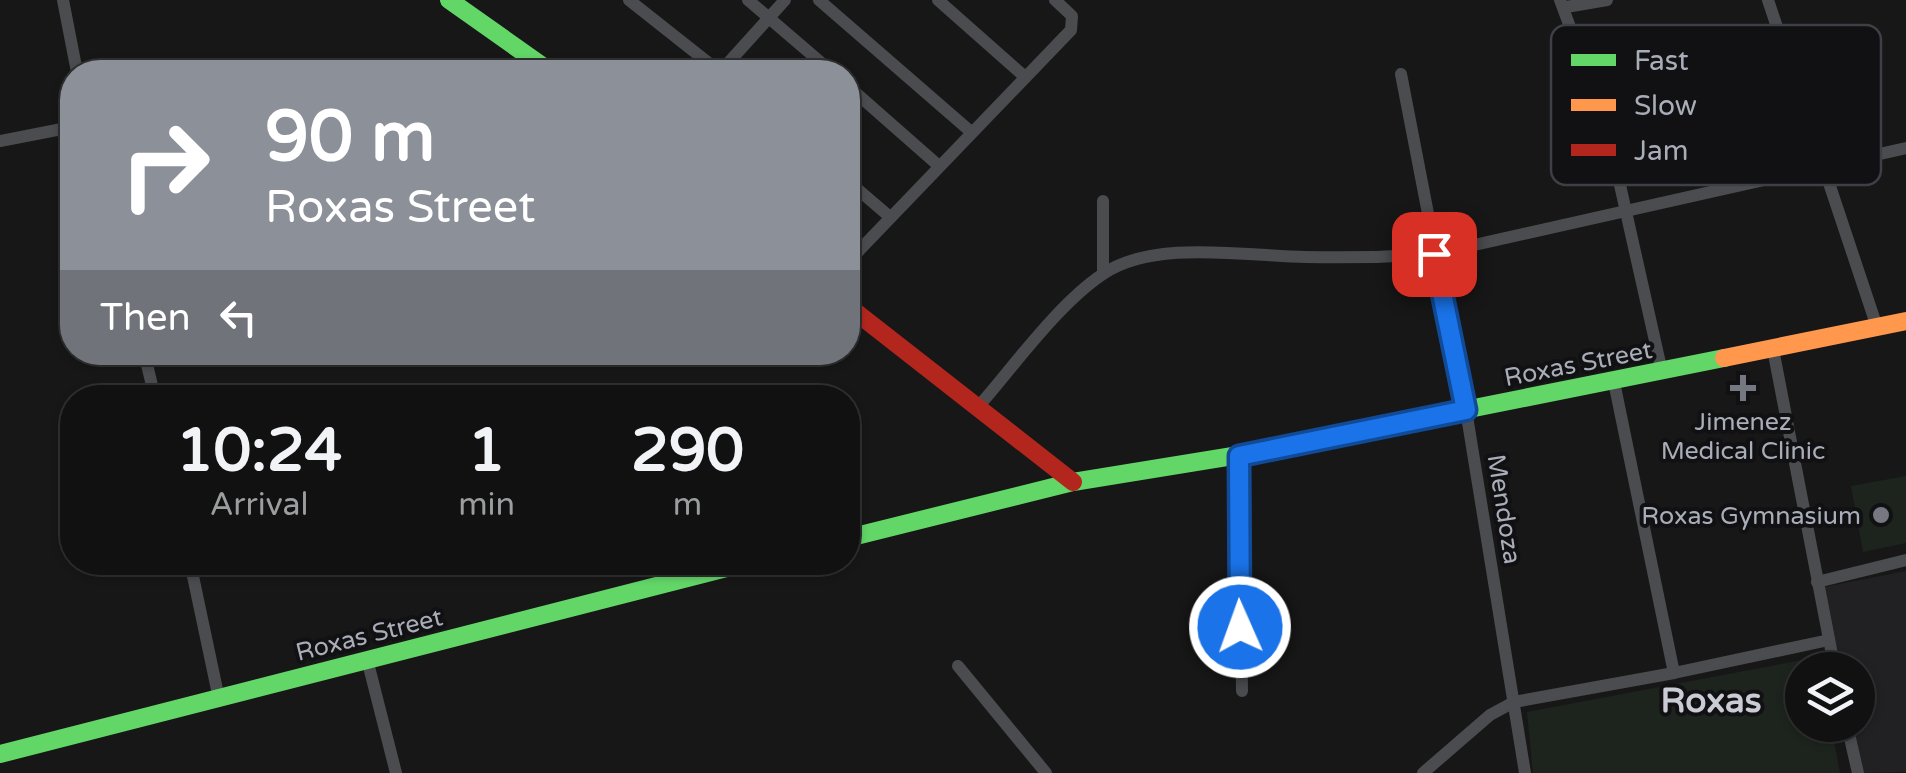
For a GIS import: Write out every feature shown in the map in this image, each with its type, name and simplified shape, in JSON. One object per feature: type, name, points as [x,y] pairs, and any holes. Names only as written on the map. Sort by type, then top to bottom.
[{"type":"main road","points":[[463,4],[535,60]]},
{"type":"main road","points":[[860,315],[1072,482]]},
{"type":"main road","name":"Roxas Street","points":[[860,535],[1072,482],[1239,456],[1906,321]]},
{"type":"main road","name":"Roxas Street","points":[[0,754],[699,575]]},
{"type":"street","points":[[63,0],[75,60]]},
{"type":"street","points":[[629,0],[705,60]]},
{"type":"street","points":[[748,0],[818,60]]},
{"type":"street","points":[[731,60],[785,0]]},
{"type":"street","points":[[819,0],[970,131]]},
{"type":"street","points":[[938,0],[1024,76]]},
{"type":"street","points":[[860,249],[1074,26],[1072,16],[1055,0]]},
{"type":"street","points":[[1563,4],[1608,0]]},
{"type":"street","points":[[1768,0],[1776,25]]},
{"type":"street","name":"Mendoza","points":[[1401,74],[1466,410],[1525,773]]},
{"type":"street","points":[[860,97],[939,166]]},
{"type":"street","points":[[0,141],[60,129]]},
{"type":"street","points":[[1881,153],[1906,148]]},
{"type":"street","points":[[1622,185],[1662,372]]},
{"type":"street","points":[[978,407],[1103,274],[1158,256],[1373,258],[1434,254],[1630,214],[1745,185]]},
{"type":"street","points":[[1827,185],[1876,327]]},
{"type":"street","points":[[860,191],[890,217]]},
{"type":"street","points":[[1103,201],[1103,274]]},
{"type":"street","points":[[1773,350],[1831,652]]},
{"type":"street","points":[[1614,382],[1674,673]]},
{"type":"street","points":[[1239,456],[1242,691]]},
{"type":"street","points":[[1817,582],[1906,560]]},
{"type":"street","points":[[193,575],[218,699]]},
{"type":"street","points":[[1422,773],[1490,715],[1514,702],[1829,640]]},
{"type":"street","points":[[367,660],[396,773]]},
{"type":"street","points":[[958,666],[1046,773]]},
{"type":"street","points":[[1851,742],[1858,773]]},
{"type":"shaded area","name":"Roxas Gymnasium","points":[[1906,476],[1906,543],[1863,552],[1851,486]]},
{"type":"shaded area","points":[[1906,571],[1906,772],[1858,773],[1852,742],[1875,742],[1875,652],[1832,652],[1819,588]]},
{"type":"shaded area","points":[[1785,663],[1785,742],[1834,742],[1840,773],[1533,773],[1527,712]]},
{"type":"traffic: fast","points":[[449,0],[534,60]]},
{"type":"traffic: fast","points":[[860,535],[1073,482],[1239,455],[1724,358]]},
{"type":"traffic: fast","points":[[0,754],[699,575]]},
{"type":"traffic: slow","points":[[1724,358],[1906,321]]},
{"type":"traffic: jam","points":[[860,315],[1073,482]]},
{"type":"place","name":"Jimenez Medical Clinic","points":[[1743,388]]},
{"type":"place","name":"Roxas Gymnasium","points":[[1881,515]]},
{"type":"district","name":"Roxas","points":[[1711,700]]},
{"type":"route","points":[[1240,627],[1239,456],[1466,410],[1434,254]]}]
